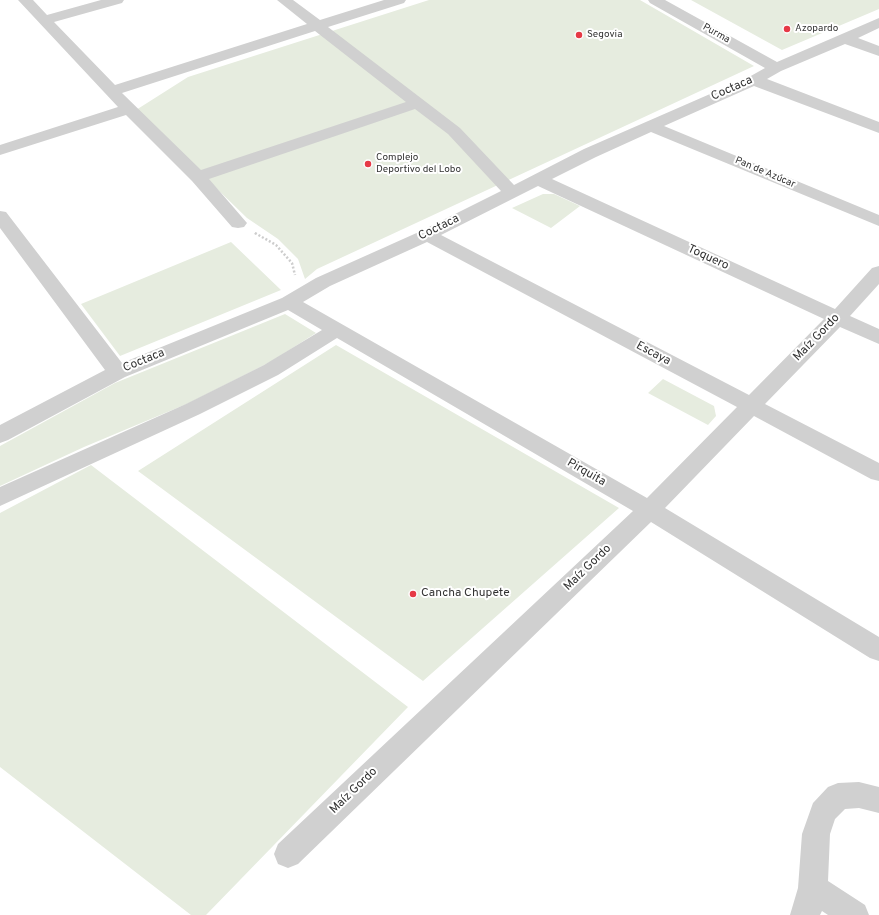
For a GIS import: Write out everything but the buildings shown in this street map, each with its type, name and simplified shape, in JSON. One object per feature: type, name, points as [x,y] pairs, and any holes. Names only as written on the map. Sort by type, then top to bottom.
[{"type":"street","points":[[25,0],[46,20],[111,91],[198,177],[238,223]]},
{"type":"street","points":[[46,20],[117,0]]},
{"type":"street","points":[[284,0],[454,131],[511,192]]},
{"type":"street","points":[[111,91],[399,0]]},
{"type":"street","name":"Purma","points":[[655,0],[776,68]]},
{"type":"street","name":"Coctaca","points":[[0,434],[118,372],[295,298],[323,282],[427,235],[538,178],[879,22]]},
{"type":"street","points":[[844,39],[879,51]]},
{"type":"street","points":[[754,80],[879,128]]},
{"type":"street","points":[[198,177],[418,103]]},
{"type":"street","points":[[0,150],[129,109]]},
{"type":"street","name":"Pan de Azúcar","points":[[650,126],[879,221]]},
{"type":"street","name":"Toquero","points":[[538,178],[879,337]]},
{"type":"street","points":[[0,216],[118,372]]},
{"type":"street","name":"Escaya","points":[[427,235],[879,473]]},
{"type":"street","name":"Maíz Gordo","points":[[288,854],[649,510],[750,405],[837,318],[879,272]]},
{"type":"street","name":"Pirquita","points":[[295,298],[337,329],[649,510],[879,650]]},
{"type":"street","points":[[0,497],[193,409],[271,370],[337,329]]},
{"type":"street","points":[[804,915],[807,911],[813,888],[816,834],[823,812],[838,796],[859,794],[879,800]]},
{"type":"street","points":[[813,888],[854,915]]},
{"type":"path","points":[[238,223],[276,245],[292,263],[295,298]]},
{"type":"shaded area","name":"Complejo Deportivo del Lobo","points":[[429,0],[640,0],[754,66],[317,269],[305,279],[298,259],[278,239],[247,218],[136,110],[188,77]]},
{"type":"shaded area","name":"Azopardo","points":[[691,0],[879,0],[879,9],[782,50]]},
{"type":"shaded area","points":[[543,194],[554,194],[580,206],[551,228],[512,208]]},
{"type":"shaded area","points":[[231,242],[281,290],[120,356],[81,304]]},
{"type":"shaded area","points":[[285,314],[316,333],[272,361],[189,403],[84,447],[0,486],[0,446],[115,383]]},
{"type":"shaded area","name":"Cancha Chupete","points":[[336,345],[619,508],[423,681],[138,471]]},
{"type":"shaded area","points":[[663,379],[714,406],[716,416],[708,425],[648,393]]},
{"type":"shaded area","points":[[91,465],[408,707],[206,915],[191,915],[0,767],[0,513]]},
{"type":"place","name":"Azopardo","points":[[787,29]]},
{"type":"place","name":"Segovia","points":[[579,35]]},
{"type":"place","name":"Complejo Deportivo del Lobo","points":[[368,164]]},
{"type":"place","name":"Cancha Chupete","points":[[413,594]]}]
